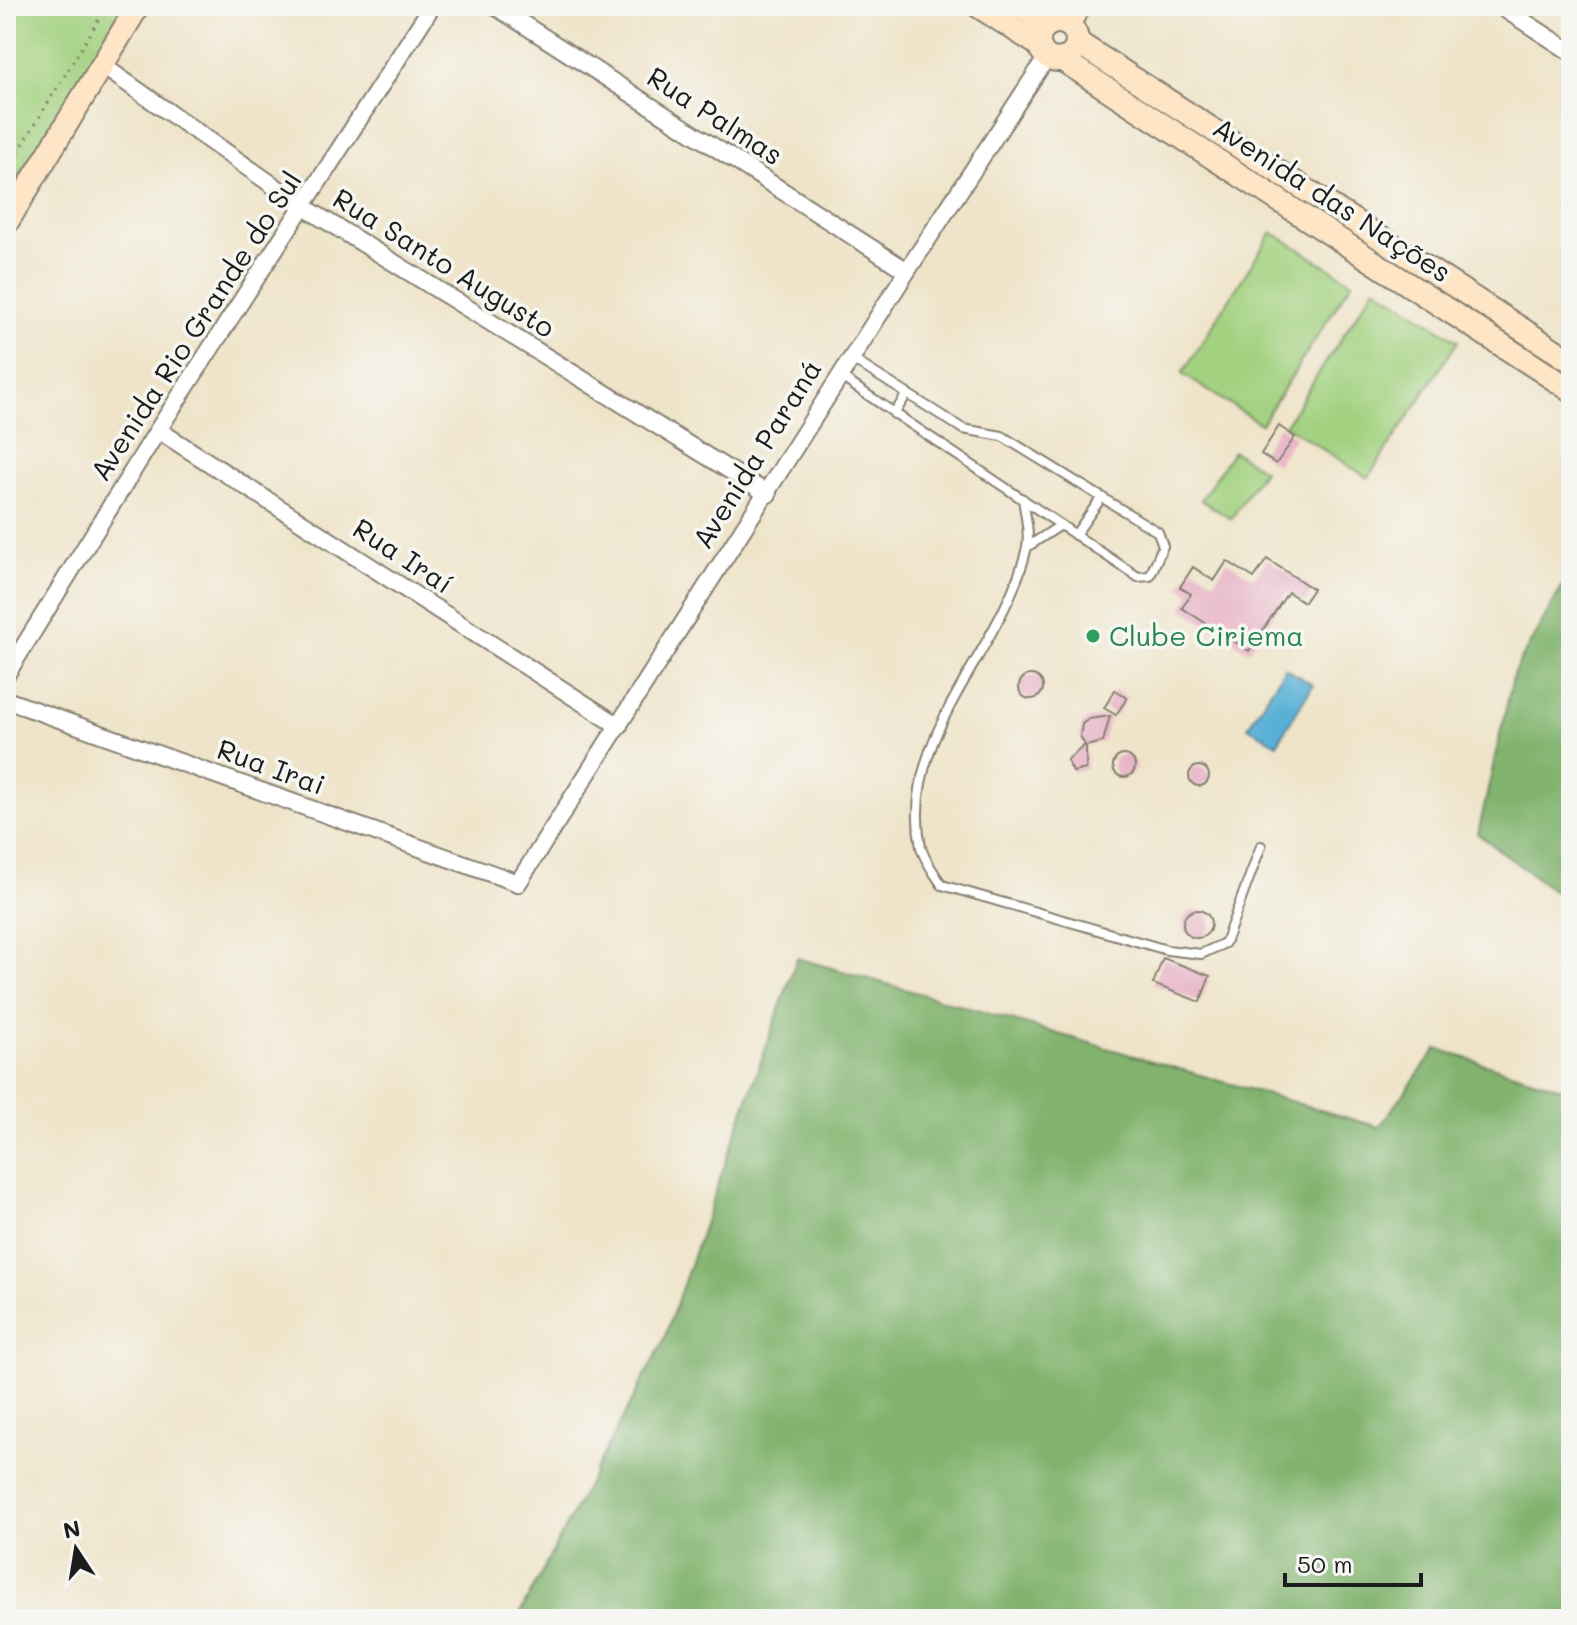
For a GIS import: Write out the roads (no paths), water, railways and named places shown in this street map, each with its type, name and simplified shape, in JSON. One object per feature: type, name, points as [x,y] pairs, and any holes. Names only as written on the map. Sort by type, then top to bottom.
[{"type":"main road","points":[[6,224],[100,64],[138,6]]},
{"type":"main road","name":"Avenida das Nações","points":[[978,6],[1060,37],[1571,361]]},
{"type":"main road","name":"Avenida das Nações","points":[[1019,6],[1571,390]]},
{"type":"street","name":"Avenida Rio Grande do Sul","points":[[6,675],[158,430],[432,6]]},
{"type":"street","name":"Rua Palmas","points":[[495,6],[907,271]]},
{"type":"street","points":[[1500,6],[1571,52]]},
{"type":"street","name":"Avenida Paraná","points":[[518,883],[907,271],[1060,37]]},
{"type":"street","name":"Rua Santo Augusto","points":[[100,64],[304,207],[768,494]]},
{"type":"street","name":"Rua Iraí","points":[[158,430],[619,726]]},
{"type":"street","name":"Rua Irai","points":[[6,700],[518,883]]},
{"type":"lane","points":[[841,377],[1138,577],[1150,576],[1163,546],[1162,537],[1002,436],[963,429],[852,359]]},
{"type":"lane","points":[[894,414],[907,394]]},
{"type":"lane","points":[[1075,535],[1102,497]]},
{"type":"lane","points":[[1023,499],[1027,547],[1000,619],[932,739],[920,799],[921,849],[942,885],[1167,950],[1201,954],[1225,943],[1261,846]]},
{"type":"lane","points":[[1027,547],[1061,525]]},
{"type":"water","points":[[1285,668],[1313,685],[1277,744],[1248,727]]},
{"type":"place","name":"Clube Ciriema","points":[[1093,636]]}]
